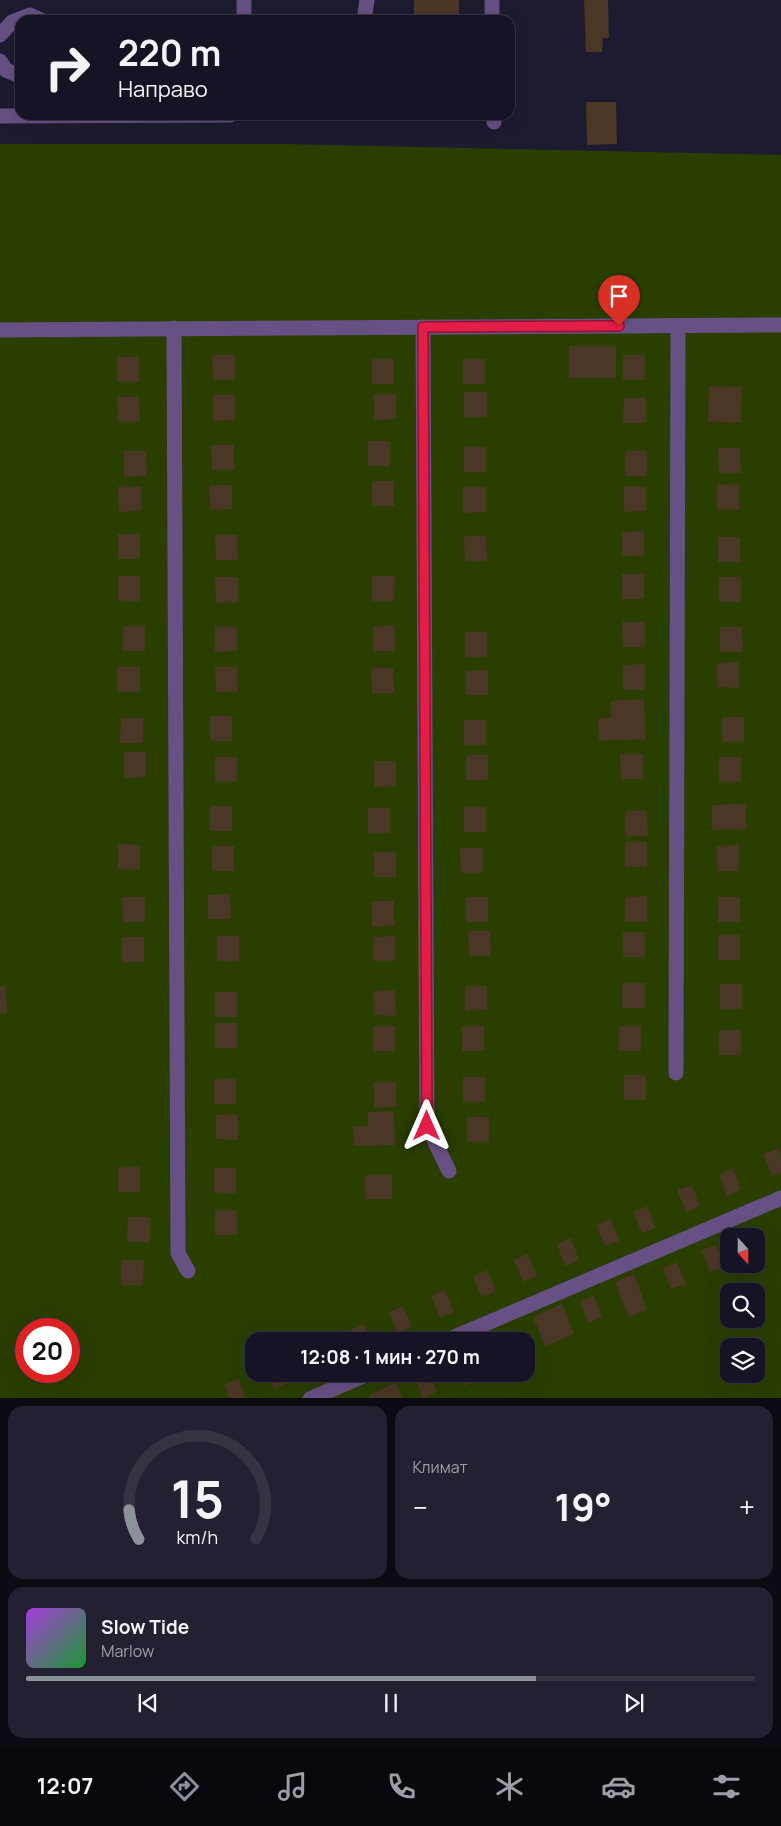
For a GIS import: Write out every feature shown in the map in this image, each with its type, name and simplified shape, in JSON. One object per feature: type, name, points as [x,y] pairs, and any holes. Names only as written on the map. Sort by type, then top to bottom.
[{"type":"lane","points":[[244,0],[244,15]]},
{"type":"lane","points":[[365,15],[367,0]]},
{"type":"lane","points":[[492,0],[492,15]]},
{"type":"lane","points":[[0,35],[15,21]]},
{"type":"lane","points":[[0,61],[6,70],[15,74]]},
{"type":"lane","points":[[0,116],[15,116]]},
{"type":"lane","points":[[0,330],[781,325]]},
{"type":"lane","points":[[676,1073],[678,326]]},
{"type":"lane","points":[[423,327],[427,1126],[449,1171]]},
{"type":"lane","points":[[174,328],[178,1253],[188,1271]]},
{"type":"lane","points":[[466,1332],[781,1198]]},
{"type":"lane","points":[[310,1398],[349,1382]]},
{"type":"green space","points":[[0,144],[283,144],[781,155],[781,1398],[0,1398]]},
{"type":"building","points":[[414,0],[459,0],[459,15],[414,15]]},
{"type":"building","points":[[584,0],[608,0],[609,38],[603,38],[602,52],[586,52]]},
{"type":"building","points":[[586,102],[616,102],[617,144],[587,145]]},
{"type":"building","points":[[569,346],[616,346],[616,378],[569,378]]},
{"type":"building","points":[[212,355],[235,355],[235,380],[213,380]]},
{"type":"building","points":[[623,355],[645,355],[645,380],[623,380]]},
{"type":"building","points":[[117,357],[139,357],[139,382],[117,382]]},
{"type":"building","points":[[372,359],[394,359],[394,384],[372,384]]},
{"type":"building","points":[[463,359],[485,359],[485,384],[463,384]]},
{"type":"building","points":[[709,386],[742,387],[741,423],[708,422]]},
{"type":"building","points":[[464,392],[487,392],[487,417],[464,417]]},
{"type":"building","points":[[374,394],[396,394],[396,419],[374,420]]},
{"type":"building","points":[[213,395],[235,395],[235,420],[213,421]]},
{"type":"building","points":[[117,397],[139,397],[140,422],[118,422]]},
{"type":"building","points":[[624,398],[646,398],[646,423],[623,423]]},
{"type":"building","points":[[368,441],[390,441],[390,466],[368,466]]},
{"type":"building","points":[[211,445],[234,445],[234,470],[212,470]]},
{"type":"building","points":[[464,447],[486,447],[486,472],[464,472]]},
{"type":"building","points":[[718,448],[740,448],[741,473],[719,473]]},
{"type":"building","points":[[124,451],[146,451],[147,476],[124,477]]},
{"type":"building","points":[[625,451],[647,451],[647,476],[625,476]]},
{"type":"building","points":[[372,481],[394,481],[394,506],[372,506]]},
{"type":"building","points":[[739,484],[739,510],[717,509],[717,485]]},
{"type":"building","points":[[209,485],[232,485],[232,509],[210,510]]},
{"type":"building","points":[[118,486],[141,487],[141,511],[119,512]]},
{"type":"building","points":[[624,486],[646,487],[646,511],[624,512]]},
{"type":"building","points":[[463,487],[486,487],[486,512],[463,513]]},
{"type":"building","points":[[644,531],[644,556],[622,556],[622,532]]},
{"type":"building","points":[[118,534],[140,534],[140,559],[118,559]]},
{"type":"building","points":[[215,535],[237,535],[238,560],[216,560]]},
{"type":"building","points":[[464,536],[486,536],[487,561],[465,561]]},
{"type":"building","points":[[718,537],[740,537],[740,562],[718,562]]},
{"type":"building","points":[[622,574],[644,574],[644,599],[622,599]]},
{"type":"building","points":[[118,576],[140,576],[140,601],[118,601]]},
{"type":"building","points":[[372,576],[395,576],[394,601],[372,601]]},
{"type":"building","points":[[215,577],[238,577],[238,602],[216,603]]},
{"type":"building","points":[[719,577],[741,577],[741,602],[719,602]]},
{"type":"building","points":[[622,622],[645,622],[645,647],[623,647]]},
{"type":"building","points":[[395,625],[395,651],[373,651],[373,626]]},
{"type":"building","points":[[123,626],[145,626],[145,651],[123,651]]},
{"type":"building","points":[[215,626],[237,627],[237,651],[215,652]]},
{"type":"building","points":[[720,627],[742,627],[743,652],[720,652]]},
{"type":"building","points":[[465,632],[487,632],[487,657],[465,657]]},
{"type":"building","points":[[739,662],[739,688],[717,687],[717,663]]},
{"type":"building","points":[[645,664],[645,690],[623,690],[623,665]]},
{"type":"building","points":[[117,667],[140,667],[140,692],[117,692]]},
{"type":"building","points":[[215,667],[237,667],[238,692],[216,692]]},
{"type":"building","points":[[371,668],[393,668],[394,693],[372,693]]},
{"type":"building","points":[[488,670],[488,695],[466,695],[466,671]]},
{"type":"building","points":[[644,699],[646,739],[599,741],[598,719],[611,718],[610,701]]},
{"type":"building","points":[[210,716],[232,716],[232,741],[210,741]]},
{"type":"building","points":[[722,717],[744,717],[744,742],[722,742]]},
{"type":"building","points":[[121,718],[143,718],[143,743],[120,743]]},
{"type":"building","points":[[464,720],[486,720],[486,745],[464,745]]},
{"type":"building","points":[[124,752],[146,752],[146,777],[124,778]]},
{"type":"building","points":[[620,754],[643,754],[643,779],[621,779]]},
{"type":"building","points":[[466,755],[488,755],[488,780],[466,780]]},
{"type":"building","points":[[215,757],[237,757],[237,782],[215,782]]},
{"type":"building","points":[[719,757],[741,757],[741,782],[719,782]]},
{"type":"building","points":[[374,761],[396,761],[396,786],[374,787]]},
{"type":"building","points":[[746,804],[746,829],[712,830],[712,805]]},
{"type":"building","points":[[210,806],[232,806],[232,831],[210,831]]},
{"type":"building","points":[[464,807],[486,807],[486,832],[464,832]]},
{"type":"building","points":[[368,808],[390,808],[390,833],[368,833]]},
{"type":"building","points":[[625,811],[647,811],[648,836],[625,837]]},
{"type":"building","points":[[625,842],[647,842],[647,867],[625,867]]},
{"type":"building","points":[[118,844],[140,845],[140,869],[118,870]]},
{"type":"building","points":[[739,845],[739,871],[717,871],[717,846]]},
{"type":"building","points":[[212,846],[234,846],[234,871],[212,871]]},
{"type":"building","points":[[460,848],[483,848],[483,873],[461,873]]},
{"type":"building","points":[[374,852],[396,852],[396,877],[374,877]]},
{"type":"building","points":[[230,894],[231,919],[208,919],[208,895]]},
{"type":"building","points":[[647,896],[647,922],[625,922],[625,897]]},
{"type":"building","points":[[122,897],[145,897],[145,922],[123,922]]},
{"type":"building","points":[[466,897],[488,897],[488,922],[466,922]]},
{"type":"building","points":[[718,897],[740,897],[740,922],[718,922]]},
{"type":"building","points":[[372,901],[394,901],[394,926],[372,927]]},
{"type":"building","points":[[468,931],[490,931],[491,956],[469,956]]},
{"type":"building","points":[[623,932],[645,932],[645,957],[623,957]]},
{"type":"building","points":[[718,935],[740,935],[740,960],[718,960]]},
{"type":"building","points":[[217,936],[239,936],[239,961],[217,961]]},
{"type":"building","points":[[395,936],[395,961],[373,961],[373,937]]},
{"type":"building","points":[[122,937],[144,937],[144,962],[122,962]]},
{"type":"building","points":[[622,983],[645,983],[645,1008],[622,1008]]},
{"type":"building","points":[[720,984],[742,984],[742,1009],[720,1009]]},
{"type":"building","points":[[0,986],[6,986],[7,1014],[0,1014]]},
{"type":"building","points":[[465,986],[487,986],[487,1010],[465,1011]]},
{"type":"building","points":[[395,990],[396,1016],[374,1015],[373,991]]},
{"type":"building","points":[[215,992],[237,992],[237,1017],[215,1017]]},
{"type":"building","points":[[215,1023],[237,1023],[237,1048],[215,1048]]},
{"type":"building","points":[[373,1026],[395,1026],[395,1051],[373,1051]]},
{"type":"building","points":[[462,1026],[484,1026],[484,1051],[462,1051]]},
{"type":"building","points":[[619,1026],[641,1026],[641,1051],[619,1051]]},
{"type":"building","points":[[719,1030],[741,1030],[741,1055],[719,1055]]},
{"type":"building","points":[[624,1075],[646,1075],[646,1100],[624,1100]]},
{"type":"building","points":[[463,1077],[485,1077],[485,1102],[463,1102]]},
{"type":"building","points":[[214,1079],[236,1079],[236,1104],[214,1104]]},
{"type":"building","points":[[374,1082],[396,1082],[396,1107],[374,1107]]},
{"type":"building","points":[[394,1111],[395,1145],[354,1146],[353,1126],[368,1126],[368,1112]]},
{"type":"building","points":[[238,1114],[238,1140],[216,1139],[216,1115]]},
{"type":"building","points":[[467,1117],[489,1117],[489,1142],[467,1142]]},
{"type":"building","points":[[778,1149],[781,1156],[781,1172],[772,1176],[763,1154]]},
{"type":"building","points":[[118,1167],[140,1167],[140,1192],[118,1192]]},
{"type":"building","points":[[214,1168],[236,1168],[236,1193],[214,1193]]},
{"type":"building","points":[[733,1169],[741,1190],[727,1196],[719,1174]]},
{"type":"building","points":[[365,1175],[392,1175],[392,1199],[365,1199]]},
{"type":"building","points":[[692,1185],[700,1206],[686,1212],[677,1190]]},
{"type":"building","points":[[647,1206],[656,1228],[642,1233],[633,1212]]},
{"type":"building","points":[[215,1210],[237,1210],[237,1235],[215,1235]]},
{"type":"building","points":[[128,1217],[150,1217],[150,1242],[127,1242]]},
{"type":"building","points":[[611,1219],[619,1241],[605,1246],[596,1225]]},
{"type":"building","points":[[571,1238],[579,1260],[565,1266],[557,1244]]},
{"type":"building","points":[[716,1245],[720,1256],[720,1268],[710,1272],[701,1250]]},
{"type":"building","points":[[528,1254],[537,1276],[523,1282],[514,1260]]},
{"type":"building","points":[[121,1260],[144,1260],[143,1285],[121,1285]]},
{"type":"building","points":[[677,1262],[686,1284],[671,1289],[663,1268]]},
{"type":"building","points":[[487,1270],[496,1291],[481,1297],[473,1276]]},
{"type":"building","points":[[634,1274],[647,1310],[629,1317],[615,1282]]},
{"type":"building","points":[[445,1290],[454,1312],[440,1318],[431,1296]]},
{"type":"building","points":[[594,1296],[602,1317],[588,1323],[580,1301]]},
{"type":"building","points":[[562,1304],[574,1334],[545,1346],[533,1317]]},
{"type":"building","points":[[403,1306],[412,1327],[397,1332],[389,1312]]},
{"type":"building","points":[[364,1324],[367,1332],[351,1332],[350,1330]]},
{"type":"building","points":[[239,1379],[246,1398],[230,1398],[224,1385]]},
{"type":"building","points":[[271,1382],[288,1382],[288,1383],[274,1389]]},
{"type":"building","points":[[416,1382],[433,1382],[437,1392],[423,1398]]},
{"type":"building","points":[[463,1382],[475,1382],[465,1386]]},
{"type":"building","points":[[396,1383],[403,1398],[370,1398],[369,1395]]},
{"type":"route","points":[[427,1126],[423,327],[619,326]]}]
